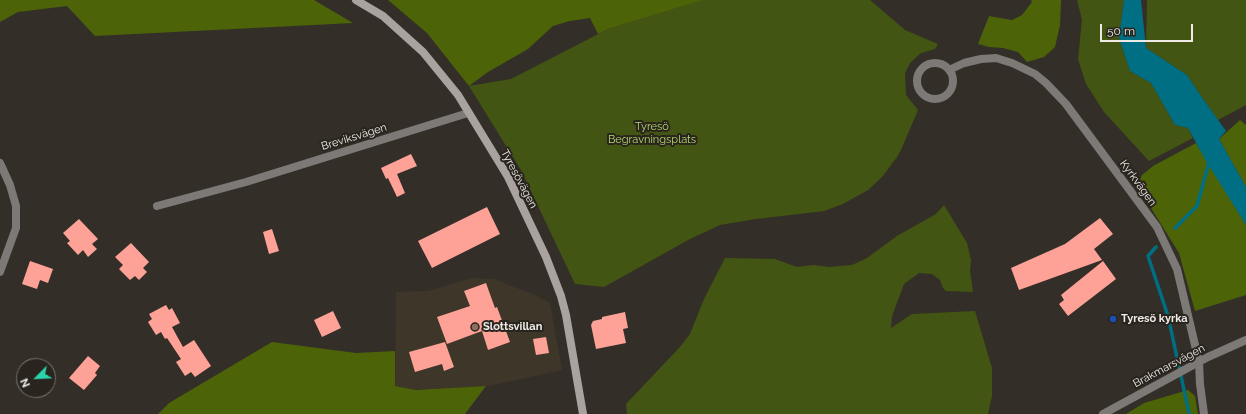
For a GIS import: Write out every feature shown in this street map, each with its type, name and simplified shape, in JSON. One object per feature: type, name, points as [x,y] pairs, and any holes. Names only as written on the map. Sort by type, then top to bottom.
[{"type":"main road","name":"Tyresövägen","points":[[356,0],[383,16],[423,52],[458,95],[508,177],[546,257],[566,314],[583,414]]},
{"type":"street","name":"Kyrkvägen","points":[[949,70],[964,63],[996,58],[1012,63],[1035,74],[1066,104],[1157,227],[1177,269],[1198,362],[1204,414]]},
{"type":"street","points":[[932,64],[941,64],[949,70],[953,82],[950,91],[946,96],[935,99],[927,98],[917,86],[918,77],[922,68],[932,64]]},
{"type":"street","name":"Breviksvägen","points":[[157,206],[246,182],[468,113]]},
{"type":"street","points":[[0,163],[10,185],[16,206],[16,228],[0,272]]},
{"type":"street","name":"Brakmarsvägen","points":[[1103,414],[1198,362],[1246,340]]},
{"type":"shaded area","name":"Slottsvillan","points":[[472,278],[494,279],[535,295],[550,303],[562,370],[489,386],[416,390],[395,386],[396,292],[428,291]]},
{"type":"green space","points":[[0,0],[314,0],[353,23],[95,36],[67,6],[18,12],[0,22]]},
{"type":"green space","points":[[388,0],[703,0],[608,29],[598,34],[590,18],[570,21],[553,26],[528,49],[488,72],[469,86],[427,33]]},
{"type":"green space","name":"Tyresö Begravningsplats","points":[[702,0],[870,0],[905,30],[938,44],[935,49],[921,53],[910,63],[905,73],[906,95],[918,110],[901,150],[882,177],[868,190],[843,204],[824,211],[720,225],[690,239],[604,287],[575,284],[521,170],[469,86],[511,79],[608,29]]},
{"type":"green space","points":[[1031,0],[1061,0],[1060,25],[1055,47],[1044,57],[1027,62],[1018,52],[978,44],[989,16],[1012,20],[1022,15],[1032,2]]},
{"type":"green space","points":[[1077,0],[1124,0],[1119,38],[1130,71],[1151,83],[1175,125],[1188,128],[1193,138],[1149,161],[1104,112],[1086,84],[1078,59],[1082,20]]},
{"type":"green space","points":[[1147,0],[1246,0],[1246,105],[1218,120],[1187,75],[1146,48]]},
{"type":"green space","points":[[1240,120],[1246,125],[1246,187],[1219,139]]},
{"type":"green space","points":[[1196,143],[1246,225],[1246,295],[1195,311],[1179,253],[1146,200],[1138,184],[1142,175],[1153,166]]},
{"type":"green space","points":[[944,205],[967,243],[971,260],[970,271],[973,292],[946,291],[940,280],[932,274],[919,273],[904,284],[892,316],[891,328],[912,314],[975,311],[992,368],[992,396],[988,414],[627,414],[626,404],[679,348],[690,334],[704,299],[725,258],[775,259],[797,267],[814,265],[829,267],[852,265],[867,258],[897,236],[936,214]]},
{"type":"green space","points":[[272,342],[356,353],[395,351],[395,386],[416,390],[486,386],[465,414],[158,414],[169,403]]},
{"type":"green space","points":[[1188,390],[1195,396],[1198,414],[1126,414],[1144,403]]},
{"type":"water","points":[[1124,0],[1141,0],[1146,48],[1187,75],[1226,131],[1219,139],[1246,187],[1246,225],[1206,161],[1188,128],[1175,125],[1151,83],[1130,71],[1119,38]]},
{"type":"building","points":[[411,154],[417,166],[397,174],[405,193],[397,197],[388,178],[386,179],[381,168]]},
{"type":"building","points":[[487,207],[500,234],[432,268],[418,241]]},
{"type":"building","points":[[1100,218],[1113,234],[1094,249],[1102,260],[1019,290],[1011,268],[1065,244]]},
{"type":"building","points":[[79,219],[98,239],[92,244],[97,249],[88,257],[83,250],[78,255],[67,243],[70,241],[63,233]]},
{"type":"building","points":[[272,229],[279,251],[269,254],[263,232]]},
{"type":"building","points":[[131,243],[149,262],[143,268],[147,272],[139,280],[135,276],[130,280],[119,269],[123,265],[115,257]]},
{"type":"building","points":[[30,261],[53,269],[48,283],[40,280],[37,289],[22,284]]},
{"type":"building","points":[[1103,261],[1116,279],[1068,316],[1059,304],[1064,300],[1061,295]]},
{"type":"building","points":[[486,283],[510,342],[488,350],[482,331],[447,344],[437,317],[470,306],[464,291]]},
{"type":"building","points":[[166,305],[169,310],[172,308],[180,323],[172,327],[183,347],[194,340],[211,366],[195,377],[191,372],[185,376],[176,362],[181,359],[167,338],[165,339],[161,332],[156,335],[148,322],[152,319],[149,314]]},
{"type":"building","points":[[333,311],[341,328],[322,337],[314,320]]},
{"type":"building","points":[[625,312],[628,328],[623,329],[626,343],[596,349],[591,325],[593,321],[602,319],[602,317]]},
{"type":"building","points":[[546,337],[549,353],[536,355],[533,339]]},
{"type":"building","points":[[445,342],[454,367],[444,371],[442,364],[415,372],[409,352]]},
{"type":"building","points":[[88,356],[100,366],[95,373],[97,375],[84,390],[69,378]]},
{"type":"waterway","points":[[1175,228],[1197,206],[1209,162]]},
{"type":"waterway","points":[[1156,247],[1148,256],[1168,316],[1189,413]]},
{"type":"place","name":"Tyresö kyrka","points":[[1113,319]]},
{"type":"place","name":"Slottsvillan","points":[[475,327]]}]
